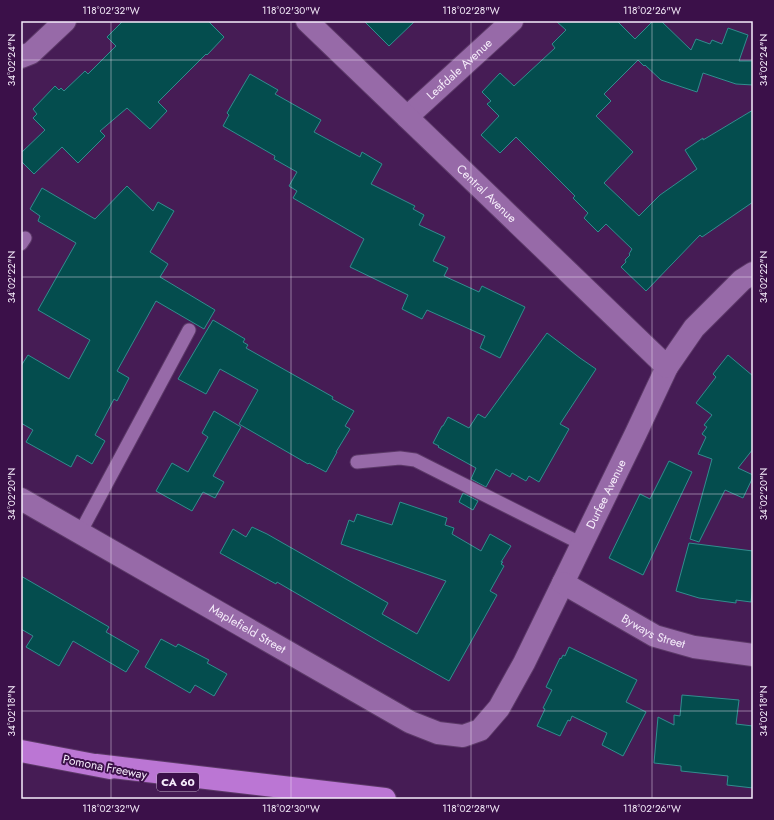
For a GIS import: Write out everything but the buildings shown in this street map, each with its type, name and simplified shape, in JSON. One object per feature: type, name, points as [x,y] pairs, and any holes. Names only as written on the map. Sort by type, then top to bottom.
[{"type":"highway","name":"Pomona Freeway","points":[[21,751],[260,799]]},
{"type":"highway","points":[[96,765],[385,799]]},
{"type":"street","points":[[21,57],[31,53],[65,21]]},
{"type":"street","name":"Central Avenue","points":[[307,21],[666,367]]},
{"type":"street","name":"Leafdale Avenue","points":[[407,117],[512,21]]},
{"type":"street","name":"Durfee Avenue","points":[[480,730],[499,708],[524,664],[636,433],[666,367],[694,328],[742,280],[753,273]]},
{"type":"street","name":"Maplefield Street","points":[[21,499],[410,722],[438,733],[463,736],[480,730]]},
{"type":"street","name":"Byways Street","points":[[563,583],[655,636],[694,647],[753,655]]},
{"type":"lane","points":[[80,533],[188,330]]},
{"type":"lane","points":[[357,462],[400,458],[414,460],[582,544]]}]
